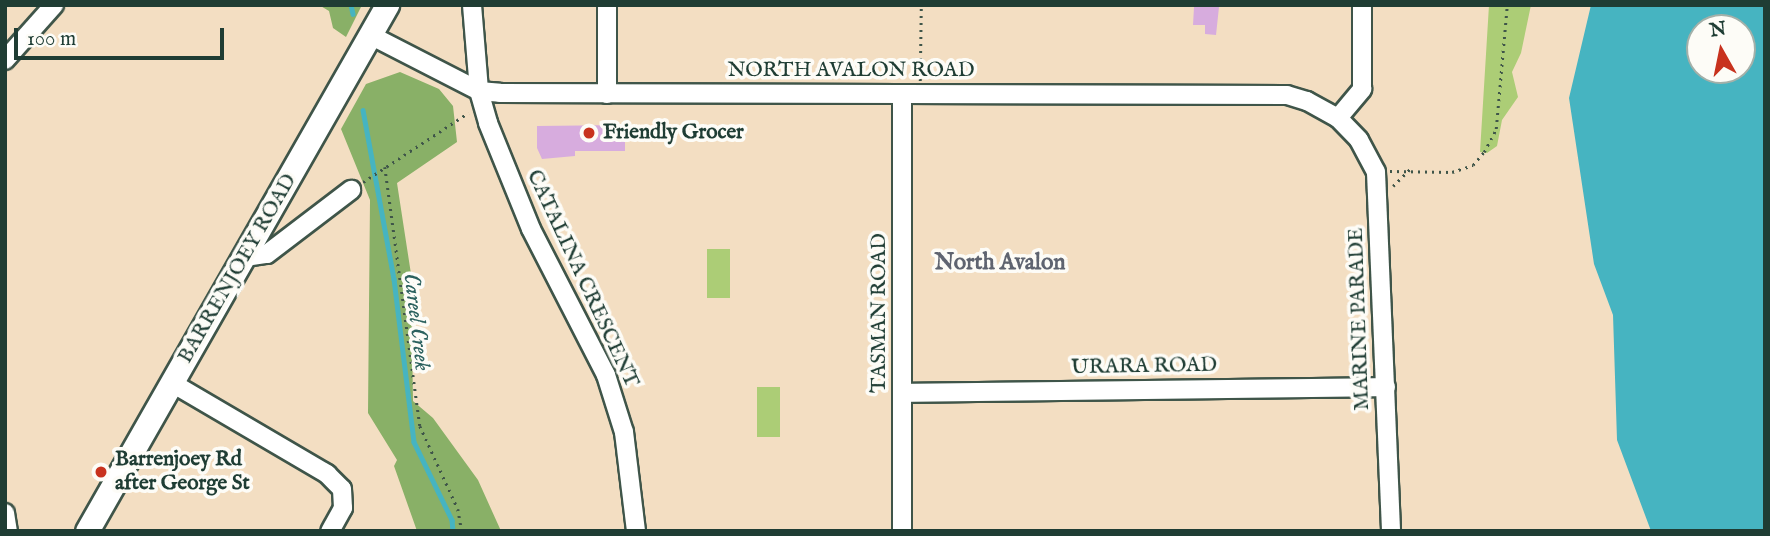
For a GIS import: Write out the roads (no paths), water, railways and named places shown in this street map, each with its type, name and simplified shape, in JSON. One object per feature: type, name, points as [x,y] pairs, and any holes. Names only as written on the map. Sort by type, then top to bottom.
[{"type":"main road","name":"BARRENJOEY ROAD","points":[[87,531],[372,36],[387,5]]},
{"type":"street","points":[[5,60],[54,5]]},
{"type":"street","name":"CATALINA CRESCENT","points":[[472,5],[479,91],[484,109],[531,229],[606,375],[624,432],[636,531]]},
{"type":"street","points":[[607,5],[607,94]]},
{"type":"street","points":[[1338,118],[1362,89],[1362,5]]},
{"type":"street","name":"NORTH AVALON ROAD","points":[[372,36],[479,91],[607,94],[1287,95],[1338,118]]},
{"type":"street","name":"TASMAN ROAD","points":[[902,94],[902,531]]},
{"type":"street","name":"MARINE PARADE","points":[[1338,118],[1359,140],[1376,172],[1391,531]]},
{"type":"street","points":[[245,257],[267,254],[358,186]]},
{"type":"street","points":[[172,383],[327,474],[342,489],[343,508],[330,531]]},
{"type":"street","name":"URARA ROAD","points":[[903,393],[1386,387]]},
{"type":"street","points":[[5,513],[8,531]]},
{"type":"water","points":[[1591,5],[1765,5],[1765,531],[1651,531],[1617,440],[1613,315],[1594,264],[1569,98]]},
{"type":"waterway","name":"Careel Creek","points":[[351,5],[353,14]]},
{"type":"waterway","name":"Careel Creek","points":[[363,110],[394,279],[414,442],[452,520],[453,531]]},
{"type":"place","name":"Friendly Grocer","points":[[589,133]]},
{"type":"place","name":"Barrenjoey Rd after George St","points":[[101,472]]},
{"type":"district","name":"North Avalon","points":[[1000,263]]}]
